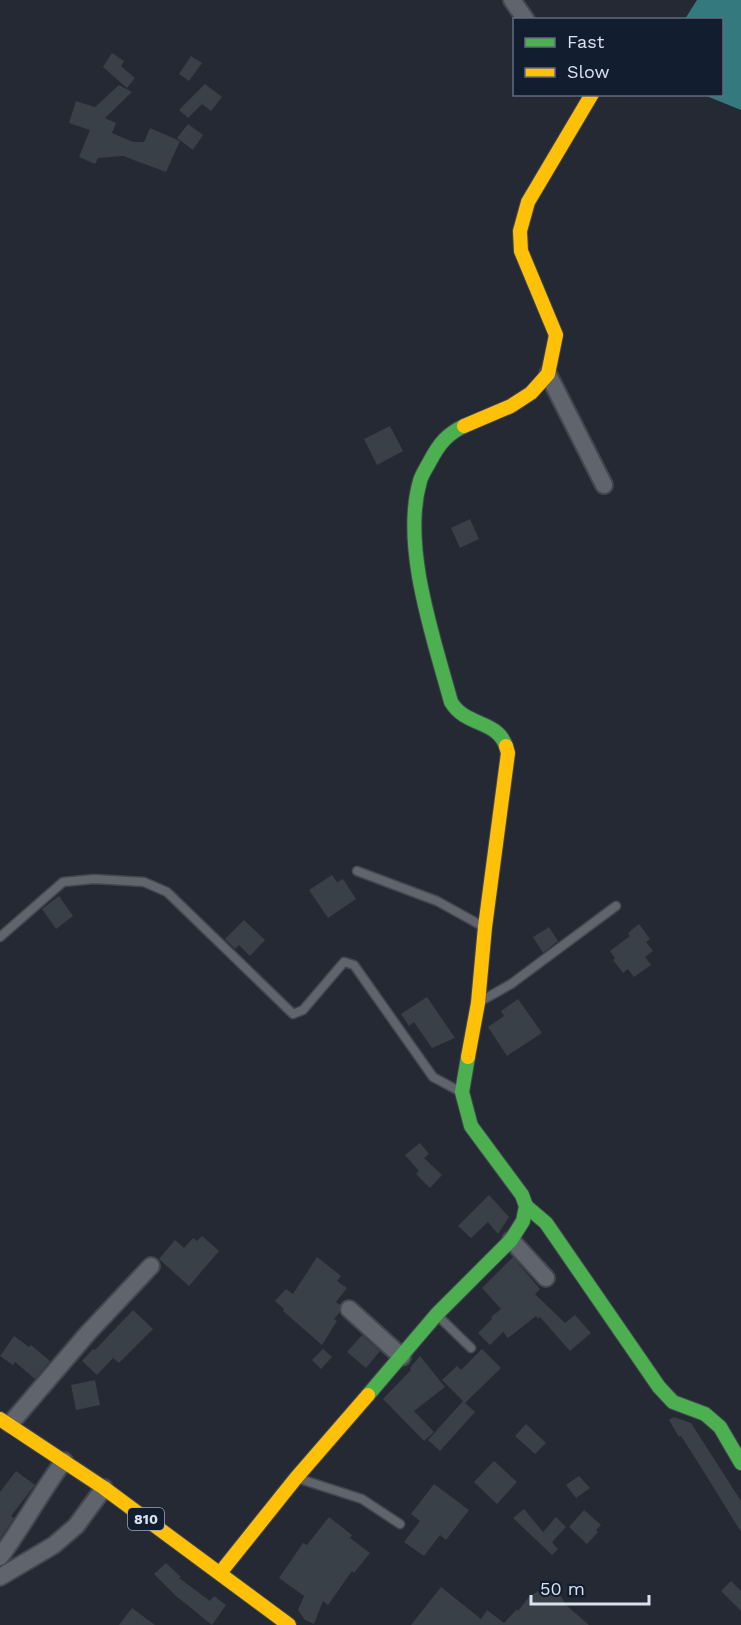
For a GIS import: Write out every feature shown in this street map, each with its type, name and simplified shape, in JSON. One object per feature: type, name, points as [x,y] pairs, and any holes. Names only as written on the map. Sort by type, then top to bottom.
[{"type":"main road","points":[[591,96],[528,202],[520,231],[521,251],[556,335],[548,374],[531,393],[518,402],[451,432],[438,446],[420,481],[414,523],[421,593],[451,702],[455,710],[466,719],[497,732],[504,740],[508,753],[484,927],[478,1003],[462,1092],[471,1126],[522,1195],[526,1206],[546,1223],[659,1387],[673,1402],[705,1414],[720,1427],[741,1463]]},
{"type":"main road","points":[[220,1573],[296,1478],[437,1314],[511,1240],[523,1221],[526,1206]]},
{"type":"main road","name":"810","points":[[5,1421],[104,1488],[289,1625]]},
{"type":"street","points":[[512,0],[525,18]]},
{"type":"street","points":[[548,374],[604,485]]},
{"type":"street","points":[[511,1240],[546,1278]]},
{"type":"street","points":[[5,1421],[151,1266]]},
{"type":"street","points":[[349,1309],[402,1357]]},
{"type":"street","points":[[0,1557],[64,1461]]},
{"type":"street","points":[[0,1577],[54,1545],[76,1526],[104,1488]]},
{"type":"lane","points":[[357,872],[437,901],[484,927]]},
{"type":"lane","points":[[0,937],[63,882],[94,879],[144,882],[167,892],[293,1014],[303,1010],[344,962],[354,965],[433,1077],[462,1092]]},
{"type":"lane","points":[[478,1003],[511,984],[616,906]]},
{"type":"lane","points":[[437,1314],[471,1348]]},
{"type":"lane","points":[[296,1478],[362,1499],[400,1524]]},
{"type":"shaded area","points":[[697,0],[741,0],[741,110],[706,96],[723,96],[723,18],[686,18]]},
{"type":"building","points":[[112,53],[124,61],[121,66],[135,78],[127,88],[103,67]]},
{"type":"building","points":[[191,56],[202,63],[189,81],[179,74]]},
{"type":"building","points":[[205,84],[222,97],[211,111],[202,104],[188,118],[179,110]]},
{"type":"building","points":[[119,85],[132,92],[105,118],[116,123],[112,133],[133,142],[144,142],[150,128],[180,141],[166,172],[123,156],[98,158],[95,164],[79,157],[90,130],[69,123],[76,101],[95,107]]},
{"type":"building","points":[[188,124],[203,135],[193,150],[177,138]]},
{"type":"building","points":[[390,426],[403,451],[377,465],[364,439]]},
{"type":"building","points":[[470,519],[479,539],[460,548],[451,528]]},
{"type":"building","points":[[332,875],[337,882],[343,879],[356,899],[328,918],[309,890]]},
{"type":"building","points":[[59,896],[73,916],[56,929],[42,909]]},
{"type":"building","points":[[244,920],[265,940],[250,956],[239,945],[235,949],[225,939]]},
{"type":"building","points":[[639,924],[650,939],[646,942],[653,951],[645,957],[651,965],[634,977],[628,969],[623,973],[613,960],[615,958],[610,951],[630,936],[628,933]]},
{"type":"building","points":[[549,927],[558,941],[543,953],[533,937]]},
{"type":"building","points":[[427,997],[455,1038],[432,1048],[414,1022],[409,1026],[401,1014]]},
{"type":"building","points":[[518,999],[542,1033],[507,1056],[488,1027],[504,1016],[501,1011]]},
{"type":"building","points":[[420,1143],[429,1154],[424,1158],[442,1175],[430,1188],[416,1174],[419,1171],[405,1155]]},
{"type":"building","points":[[489,1195],[509,1217],[498,1234],[488,1222],[471,1238],[458,1226]]},
{"type":"building","points":[[202,1236],[219,1251],[189,1286],[159,1259],[175,1240],[184,1248],[193,1238],[197,1241]]},
{"type":"building","points":[[317,1257],[341,1276],[337,1281],[347,1288],[336,1302],[340,1305],[339,1313],[334,1319],[337,1321],[322,1345],[283,1311],[284,1309],[275,1301],[286,1289],[293,1294]]},
{"type":"building","points":[[513,1257],[540,1289],[535,1294],[565,1323],[575,1315],[591,1333],[570,1351],[540,1317],[538,1319],[536,1316],[508,1338],[503,1332],[490,1345],[478,1333],[501,1309],[482,1288]]},
{"type":"building","points":[[133,1310],[153,1329],[119,1363],[113,1358],[97,1375],[82,1361]]},
{"type":"building","points":[[362,1335],[380,1351],[366,1368],[347,1352]]},
{"type":"building","points":[[14,1336],[29,1347],[31,1345],[50,1361],[35,1379],[15,1362],[13,1365],[0,1356]]},
{"type":"building","points":[[323,1349],[332,1357],[321,1369],[312,1360]]},
{"type":"building","points":[[482,1349],[501,1368],[465,1403],[475,1412],[440,1451],[428,1440],[463,1401],[442,1380],[457,1366],[461,1370]]},
{"type":"building","points":[[420,1356],[445,1387],[414,1411],[434,1432],[424,1441],[383,1399],[411,1370],[410,1368]]},
{"type":"building","points":[[95,1380],[100,1405],[76,1410],[71,1385]]},
{"type":"building","points":[[674,1417],[691,1423],[741,1501],[741,1532],[669,1420]]},
{"type":"building","points":[[526,1424],[546,1443],[535,1454],[515,1436]]},
{"type":"building","points":[[494,1461],[517,1482],[497,1504],[474,1482]]},
{"type":"building","points":[[16,1471],[35,1485],[11,1516],[14,1518],[0,1539],[0,1492]]},
{"type":"building","points":[[579,1476],[590,1488],[576,1498],[566,1485]]},
{"type":"building","points":[[434,1484],[469,1510],[446,1540],[440,1535],[424,1556],[404,1542],[420,1521],[411,1514]]},
{"type":"building","points":[[524,1509],[543,1532],[556,1517],[566,1527],[552,1542],[558,1549],[552,1555],[513,1518]]},
{"type":"building","points":[[584,1510],[601,1525],[587,1544],[569,1527]]},
{"type":"building","points":[[329,1517],[352,1535],[350,1538],[370,1553],[354,1573],[352,1571],[328,1605],[323,1601],[314,1624],[305,1620],[298,1610],[304,1596],[279,1578],[303,1543],[307,1545]]},
{"type":"building","points":[[166,1563],[181,1577],[179,1578],[210,1601],[214,1596],[226,1605],[212,1625],[176,1596],[154,1574]]},
{"type":"building","points":[[731,1581],[741,1591],[741,1611],[721,1591]]},
{"type":"building","points":[[554,1585],[566,1605],[589,1625],[411,1625],[441,1587],[481,1619],[487,1610],[504,1623],[529,1597],[546,1586],[548,1590]]},
{"type":"building","points":[[132,1608],[155,1625],[119,1625]]},
{"type":"traffic: fast","points":[[464,426],[453,432],[440,445],[421,478],[415,507],[414,534],[417,563],[429,622],[451,702],[465,716],[495,731],[506,746]]},
{"type":"traffic: fast","points":[[368,1395],[437,1314],[511,1240],[523,1221],[526,1206],[522,1195],[471,1126],[462,1092],[468,1057]]},
{"type":"traffic: fast","points":[[526,1206],[546,1223],[659,1387],[673,1402],[705,1414],[720,1427],[741,1463]]},
{"type":"traffic: slow","points":[[464,426],[511,406],[531,393],[548,374],[556,335],[521,251],[520,231],[528,202],[591,96]]},
{"type":"traffic: slow","points":[[468,1057],[478,1003],[485,927],[508,753],[506,746]]},
{"type":"traffic: slow","points":[[220,1573],[296,1478],[368,1395]]},
{"type":"traffic: slow","points":[[0,1419],[104,1488],[289,1625]]}]
